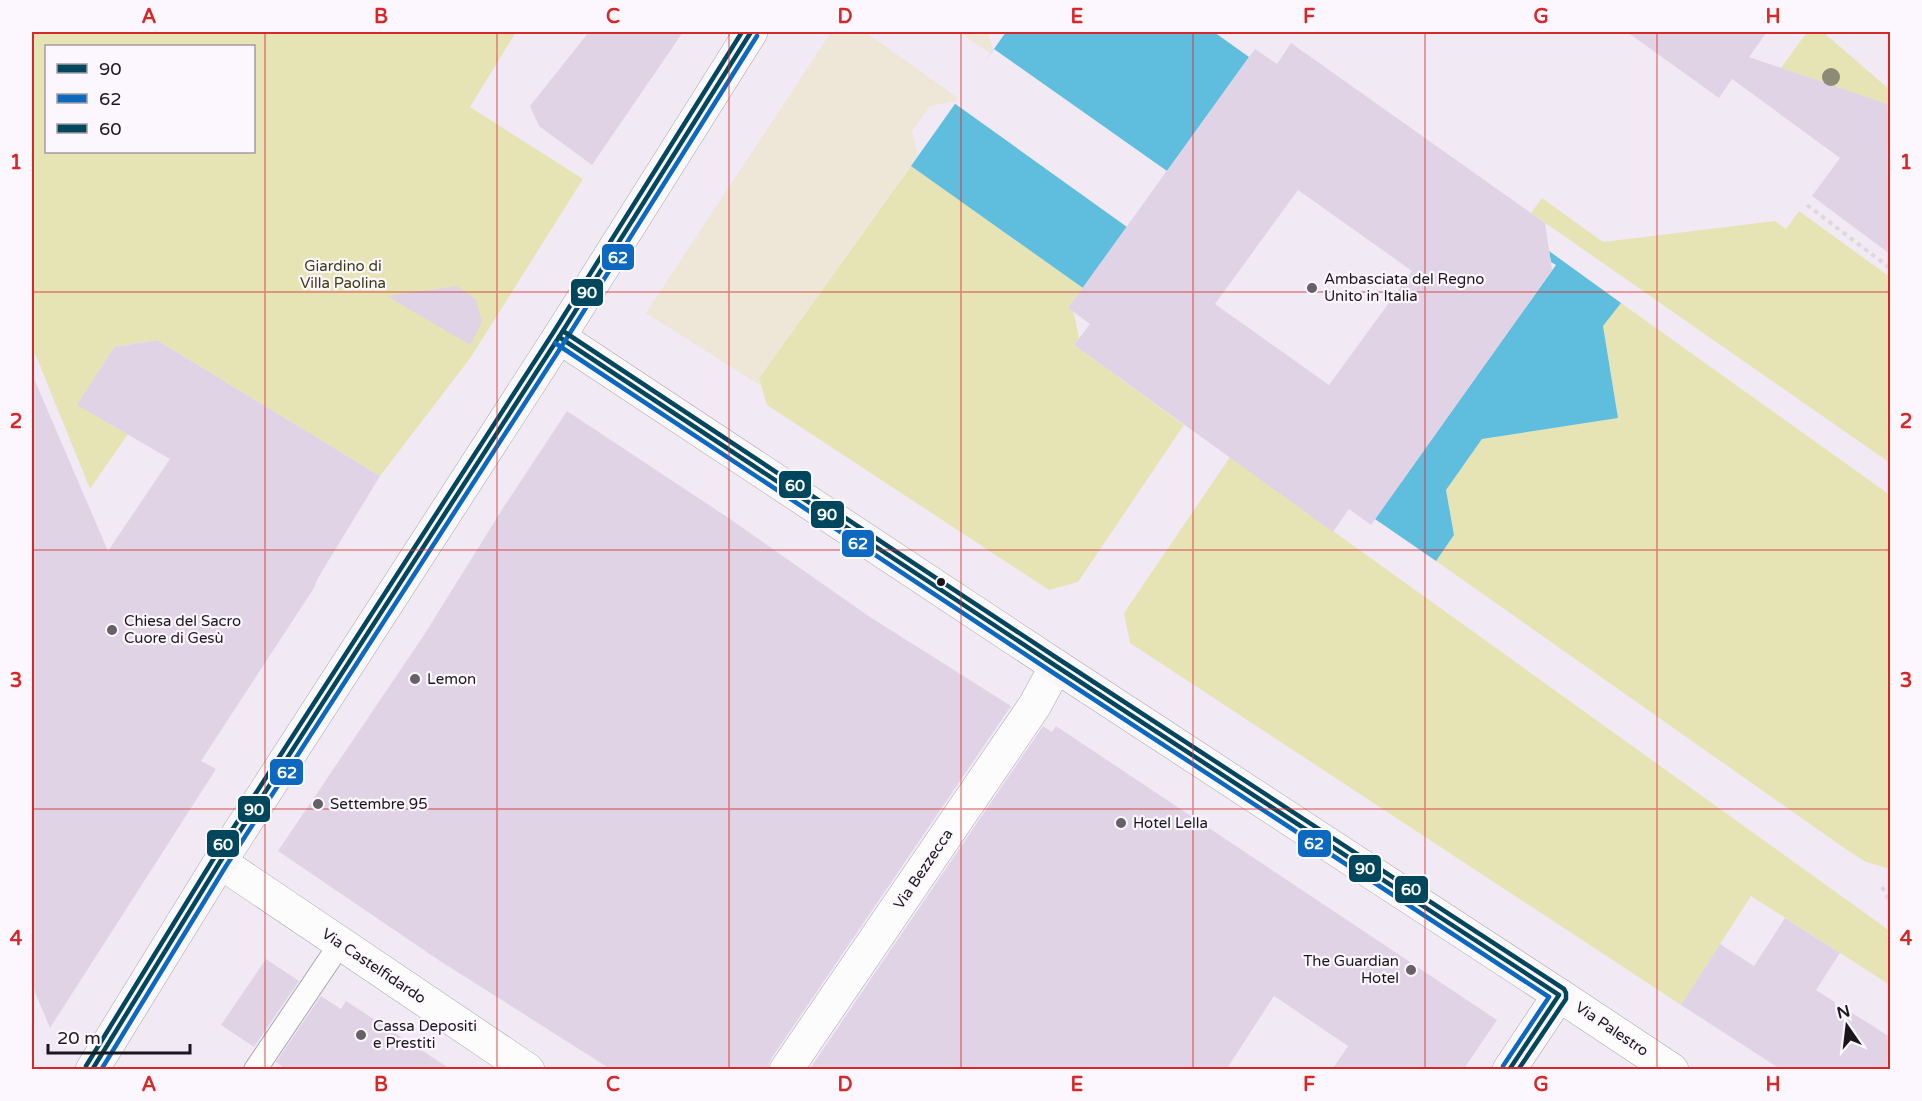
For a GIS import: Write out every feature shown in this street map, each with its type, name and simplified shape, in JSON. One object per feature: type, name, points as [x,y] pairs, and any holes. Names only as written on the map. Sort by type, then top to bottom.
[{"type":"main road","points":[[92,1070],[220,862],[559,337],[751,32]]},
{"type":"main road","name":"Via Palestro","points":[[559,337],[1056,666],[1559,994]]},
{"type":"main road","points":[[1509,1070],[1559,994]]},
{"type":"street","name":"Via Bezzecca","points":[[786,1070],[1035,705],[1056,666]]},
{"type":"street","name":"Via Castelfidardo","points":[[220,862],[528,1070]]},
{"type":"street","name":"Via Palestro","points":[[1559,994],[1672,1070]]},
{"type":"lane","points":[[255,1070],[340,944]]},
{"type":"path","points":[[1807,205],[1890,268]]},
{"type":"path","points":[[1882,887],[1890,901]]},
{"type":"green space","name":"Giardino di Villa Paolina","points":[[32,32],[516,32],[470,107],[583,179],[471,357],[380,476],[157,340],[114,347],[97,374],[106,422],[128,434],[90,489],[32,346]]},
{"type":"green space","points":[[1807,32],[1823,32],[1890,90],[1890,108],[1884,103],[1781,68]]},
{"type":"green space","points":[[911,166],[1083,288],[1068,308],[1074,313],[1079,339],[1074,345],[1184,425],[1078,582],[1049,590],[767,405],[759,378]]},
{"type":"green space","points":[[1542,198],[1603,242],[1775,221],[1786,229],[1799,211],[1890,277],[1890,463],[1531,213]]},
{"type":"green space","points":[[1621,303],[1890,495],[1890,869],[1866,862],[1847,850],[1436,561],[1454,535],[1446,490],[1482,439],[1618,418],[1603,326]]},
{"type":"green space","points":[[1230,457],[1890,931],[1890,985],[1751,896],[1681,1005],[1130,643],[1124,613]]},
{"type":"sand","points":[[831,32],[865,32],[958,98],[956,101],[930,106],[912,131],[918,155],[759,378],[761,386],[646,313]]},
{"type":"sand","points":[[959,32],[988,32],[993,50],[991,54]]},
{"type":"water","points":[[1006,32],[1214,32],[1249,57],[1083,288],[911,166]]},
{"type":"water","points":[[1549,251],[1621,303],[1603,326],[1618,418],[1482,439],[1446,490],[1454,535],[1436,561],[1375,519],[1556,265],[1551,262]]},
{"type":"pier","points":[[994,49],[1167,171],[1127,227],[954,103]]},
{"type":"building","points":[[589,32],[683,32],[592,165],[539,126],[530,106]]},
{"type":"building","points":[[1627,32],[1767,32],[1749,57],[1890,105],[1890,254],[1812,196],[1840,158],[1732,79],[1719,98]]},
{"type":"building","points":[[1291,43],[1545,223],[1552,270],[1371,525],[1349,509],[1333,532],[1074,345],[1090,324],[1068,308],[1255,49],[1277,64]],"holes":[[[1298,190],[1412,271],[1329,385],[1215,304]]]},
{"type":"building","points":[[456,286],[476,299],[482,322],[470,345],[387,296]]},
{"type":"building","points":[[157,340],[380,476],[314,588],[201,761],[216,769],[50,1028],[32,985],[32,374],[108,551],[170,459],[77,405],[114,347]]},
{"type":"building","points":[[567,411],[730,519],[870,617],[1011,706],[771,1059],[767,1070],[612,1070],[440,961],[278,851],[424,635]]},
{"type":"building","points":[[1043,726],[1052,732],[1056,726],[1497,1020],[1463,1070],[1332,1070],[1348,1046],[1274,996],[1226,1070],[809,1070]]},
{"type":"building","points":[[1785,918],[1840,953],[1816,990],[1890,1037],[1890,1070],[1782,1070],[1681,1005],[1720,944],[1754,966]]},
{"type":"building","points":[[266,959],[299,981],[254,1047],[221,1025]]},
{"type":"building","name":"Cassa Depositi e Prestiti","points":[[321,996],[341,1009],[346,1001],[452,1070],[287,1070],[276,1062]]},
{"type":"transit line","name":"60","points":[[86,1066],[214,858],[553,333],[742,32]]},
{"type":"transit line","name":"90","points":[[92,1070],[220,862],[559,337],[751,32]]},
{"type":"transit line","name":"62","points":[[101,1070],[226,866],[565,341],[757,36]]},
{"type":"transit line","name":"60","points":[[563,331],[1060,660],[1564,989],[1566,999],[1518,1070]]},
{"type":"transit line","name":"90","points":[[559,337],[1559,995],[1509,1070]]},
{"type":"transit line","name":"62","points":[[555,343],[1549,997],[1503,1066]]},
{"type":"place","name":"Ambasciata del Regno Unito in Italia","points":[[1312,288]]},
{"type":"place","name":"Chiesa del Sacro Cuore di Gesù","points":[[112,630]]},
{"type":"place","name":"Lemon","points":[[415,679]]},
{"type":"place","name":"Settembre 95","points":[[318,804]]},
{"type":"place","name":"Hotel Lella","points":[[1121,823]]},
{"type":"place","name":"The Guardian Hotel","points":[[1411,970]]},
{"type":"place","name":"Cassa Depositi e Prestiti","points":[[361,1035]]}]
